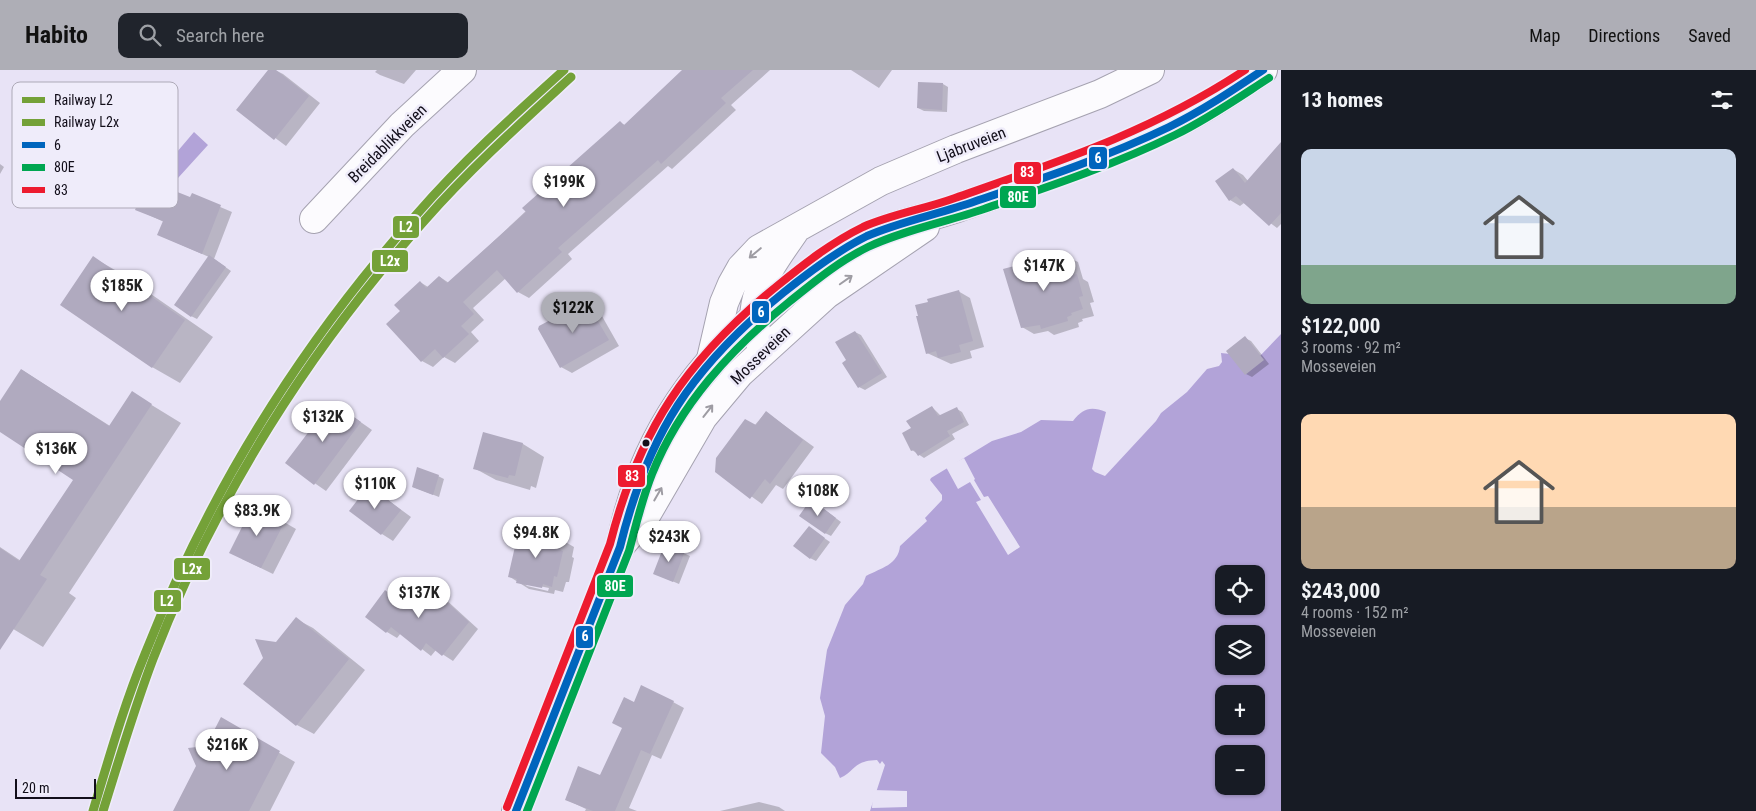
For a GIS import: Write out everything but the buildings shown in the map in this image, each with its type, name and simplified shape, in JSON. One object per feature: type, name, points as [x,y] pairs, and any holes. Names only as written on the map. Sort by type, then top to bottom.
[{"type":"main road","name":"Breidablikkveien","points":[[314,219],[389,138],[462,70]]},
{"type":"main road","name":"Ljabruveien","points":[[711,359],[724,304],[741,268],[759,249],[881,181],[956,149],[1100,94],[1150,70]]},
{"type":"main road","name":"Mosseveien","points":[[516,811],[620,547],[627,510],[654,444],[679,399],[711,359],[754,316],[829,258],[867,236],[950,210],[1170,126],[1229,93],[1263,70]]},
{"type":"main road","name":"Mosseveien","points":[[620,547],[645,517],[703,417],[739,374],[827,294],[950,210]]},
{"type":"main road","name":"Ljabruveien","points":[[764,350],[757,338],[754,316],[762,280],[797,228]]},
{"type":"shaded area","points":[[194,132],[208,145],[178,178],[178,151]]},
{"type":"shaded area","points":[[1281,334],[1281,811],[870,811],[885,765],[882,761],[880,764],[877,760],[863,762],[840,778],[835,767],[821,753],[825,716],[820,698],[827,650],[845,605],[863,584],[866,576],[888,565],[896,558],[900,546],[927,521],[925,518],[942,500],[942,495],[930,480],[931,478],[992,441],[1021,432],[1041,420],[1073,421],[1080,413],[1088,409],[1106,412],[1092,469],[1105,476],[1156,421],[1161,413],[1187,392],[1207,369],[1219,366],[1222,362],[1221,353],[1259,357]]},
{"type":"pier","points":[[964,458],[984,497],[988,496],[1020,547],[1008,555],[976,502],[981,500],[970,482],[958,489],[946,467]]},
{"type":"pier","points":[[873,790],[907,791],[907,807],[872,808]]},
{"type":"rail line","name":"L2","points":[[93,811],[130,693],[170,594],[198,535],[262,422],[297,368],[335,315],[417,214],[470,158],[564,70]]},
{"type":"rail line","name":"L2x","points":[[103,811],[146,678],[178,599],[205,540],[269,427],[343,320],[425,220],[478,164],[571,77]]},
{"type":"transit line","name":"83","points":[[507,807],[610,544],[622,503],[636,466],[652,432],[670,400],[692,370],[745,314],[777,286],[829,246],[863,227],[955,198],[1068,158],[1175,111],[1245,70]]},
{"type":"transit line","name":"6","points":[[516,811],[620,547],[631,506],[644,470],[660,436],[678,405],[699,376],[751,320],[813,270],[834,255],[867,236],[893,226],[962,206],[1074,167],[1122,148],[1193,114],[1263,70]]},
{"type":"transit line","name":"80E","points":[[527,811],[629,551],[645,493],[664,448],[692,401],[709,379],[747,339],[817,280],[837,265],[868,247],[925,226],[970,214],[1081,175],[1152,146],[1199,122],[1269,78]]}]
